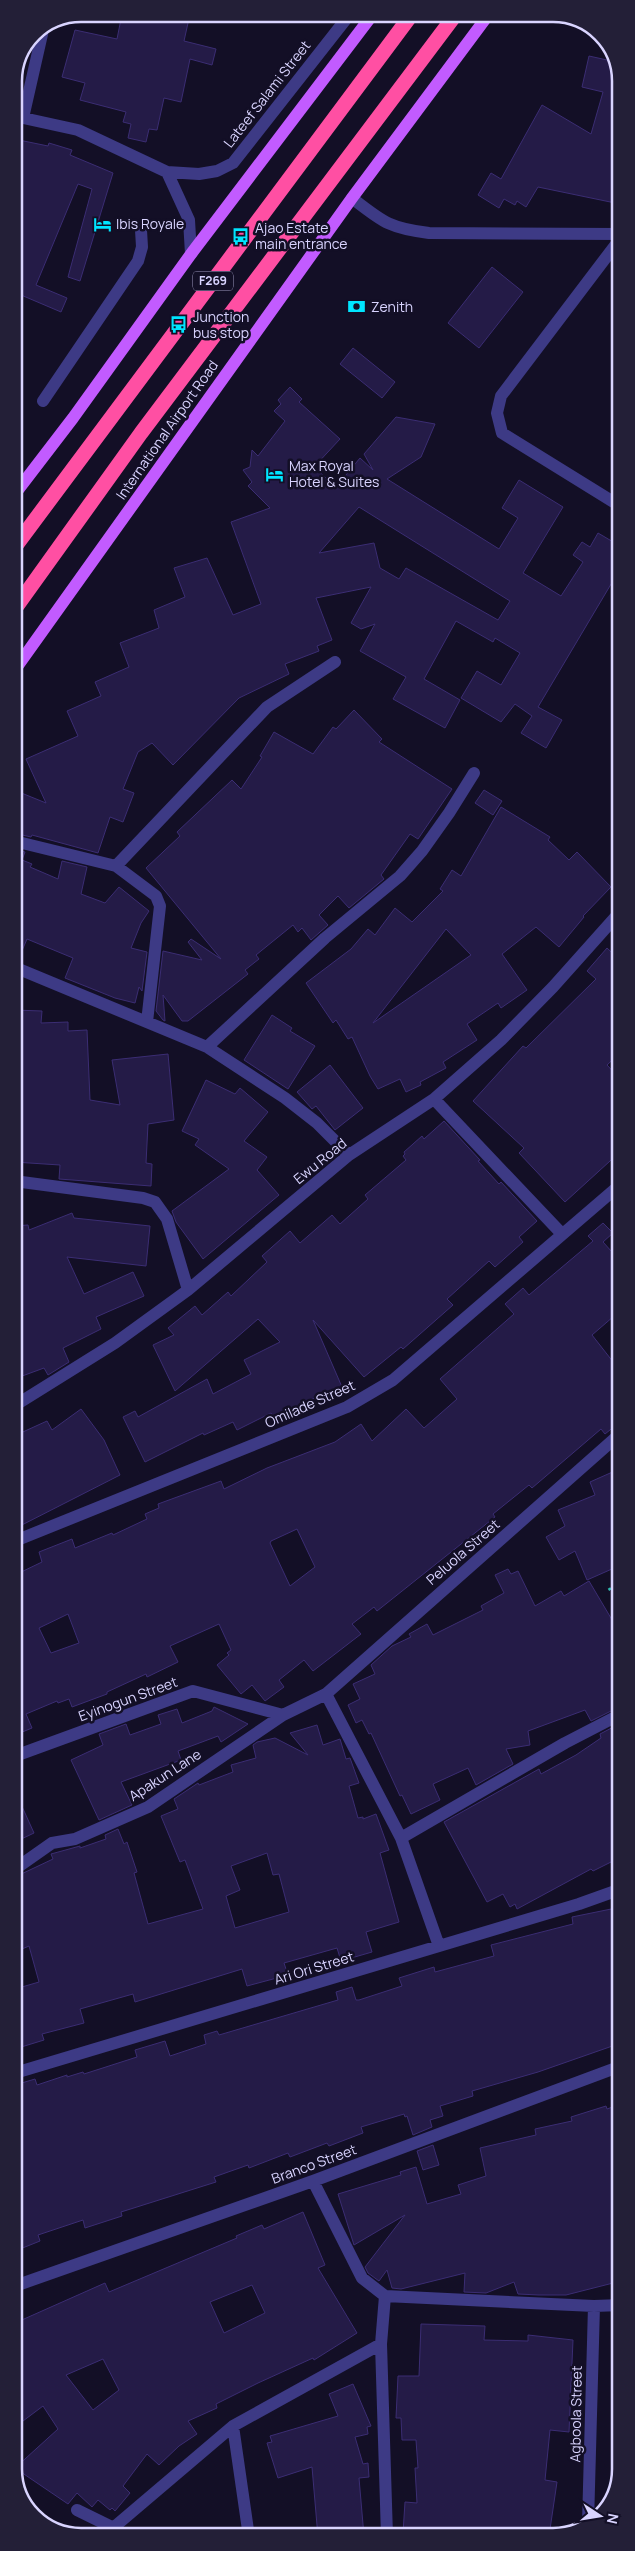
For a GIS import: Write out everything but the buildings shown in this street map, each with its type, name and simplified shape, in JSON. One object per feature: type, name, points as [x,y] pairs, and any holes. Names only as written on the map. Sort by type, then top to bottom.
[{"type":"highway","name":"F269","points":[[22,537],[406,23]]},
{"type":"highway","name":"International Airport Road","points":[[22,602],[141,433],[449,23]]},
{"type":"main road","points":[[22,485],[191,254],[366,23]]},
{"type":"main road","name":"International Airport Road","points":[[22,660],[352,198],[483,23]]},
{"type":"street","name":"Lateef Salami Street","points":[[22,118],[78,130],[116,146],[167,172],[198,174],[217,172],[232,163],[343,23]]},
{"type":"street","points":[[22,103],[40,40]]},
{"type":"street","points":[[167,172],[189,220],[191,254]]},
{"type":"street","points":[[352,198],[388,226],[409,231],[429,233],[612,234]]},
{"type":"street","points":[[43,401],[138,261],[142,247],[141,230]]},
{"type":"street","points":[[612,250],[501,396],[497,413],[502,433],[612,501]]},
{"type":"street","points":[[116,866],[267,707],[335,662]]},
{"type":"street","points":[[206,1047],[326,938],[400,876],[450,813],[474,773]]},
{"type":"street","points":[[22,843],[116,866],[156,896],[160,906],[147,1022]]},
{"type":"street","name":"Ewu Road","points":[[22,1401],[99,1354],[188,1290],[349,1155],[434,1099],[501,1040],[612,921]]},
{"type":"street","points":[[22,970],[206,1047],[285,1098],[317,1123],[349,1155]]},
{"type":"street","points":[[434,1099],[562,1234]]},
{"type":"street","points":[[22,1182],[143,1198],[155,1202],[167,1220],[188,1290]]},
{"type":"street","name":"Omilade Street","points":[[22,1538],[346,1407],[393,1380],[612,1192]]},
{"type":"street","name":"Peluola Street","points":[[326,1694],[612,1442]]},
{"type":"street","name":"Eyinogun Street","points":[[22,1753],[193,1691],[283,1715]]},
{"type":"street","points":[[326,1694],[401,1838],[440,1946]]},
{"type":"street","name":"Apakun Lane","points":[[22,1864],[52,1843],[75,1839],[148,1808],[283,1715],[326,1694]]},
{"type":"street","points":[[401,1838],[565,1743],[612,1719]]},
{"type":"street","name":"Ari Ori Street","points":[[22,2071],[440,1946],[612,1892]]},
{"type":"street","name":"Branco Street","points":[[22,2284],[313,2181],[612,2069]]},
{"type":"street","points":[[313,2181],[362,2278],[385,2296],[594,2306],[612,2305]]},
{"type":"street","points":[[385,2296],[381,2344],[387,2528]]},
{"type":"street","name":"Agboola Street","points":[[588,2517],[594,2306]]},
{"type":"street","points":[[77,2510],[113,2528],[233,2426],[381,2344]]},
{"type":"street","points":[[233,2426],[248,2528]]},
{"type":"place","name":"Ibis Royale","points":[[102,224]]},
{"type":"place","name":"Ajao Estate main entrance","points":[[241,236]]},
{"type":"place","name":"Zenith","points":[[357,307]]},
{"type":"place","name":"Junction bus stop","points":[[179,325]]},
{"type":"place","name":"Max Royal Hotel & Suites","points":[[275,474]]}]
